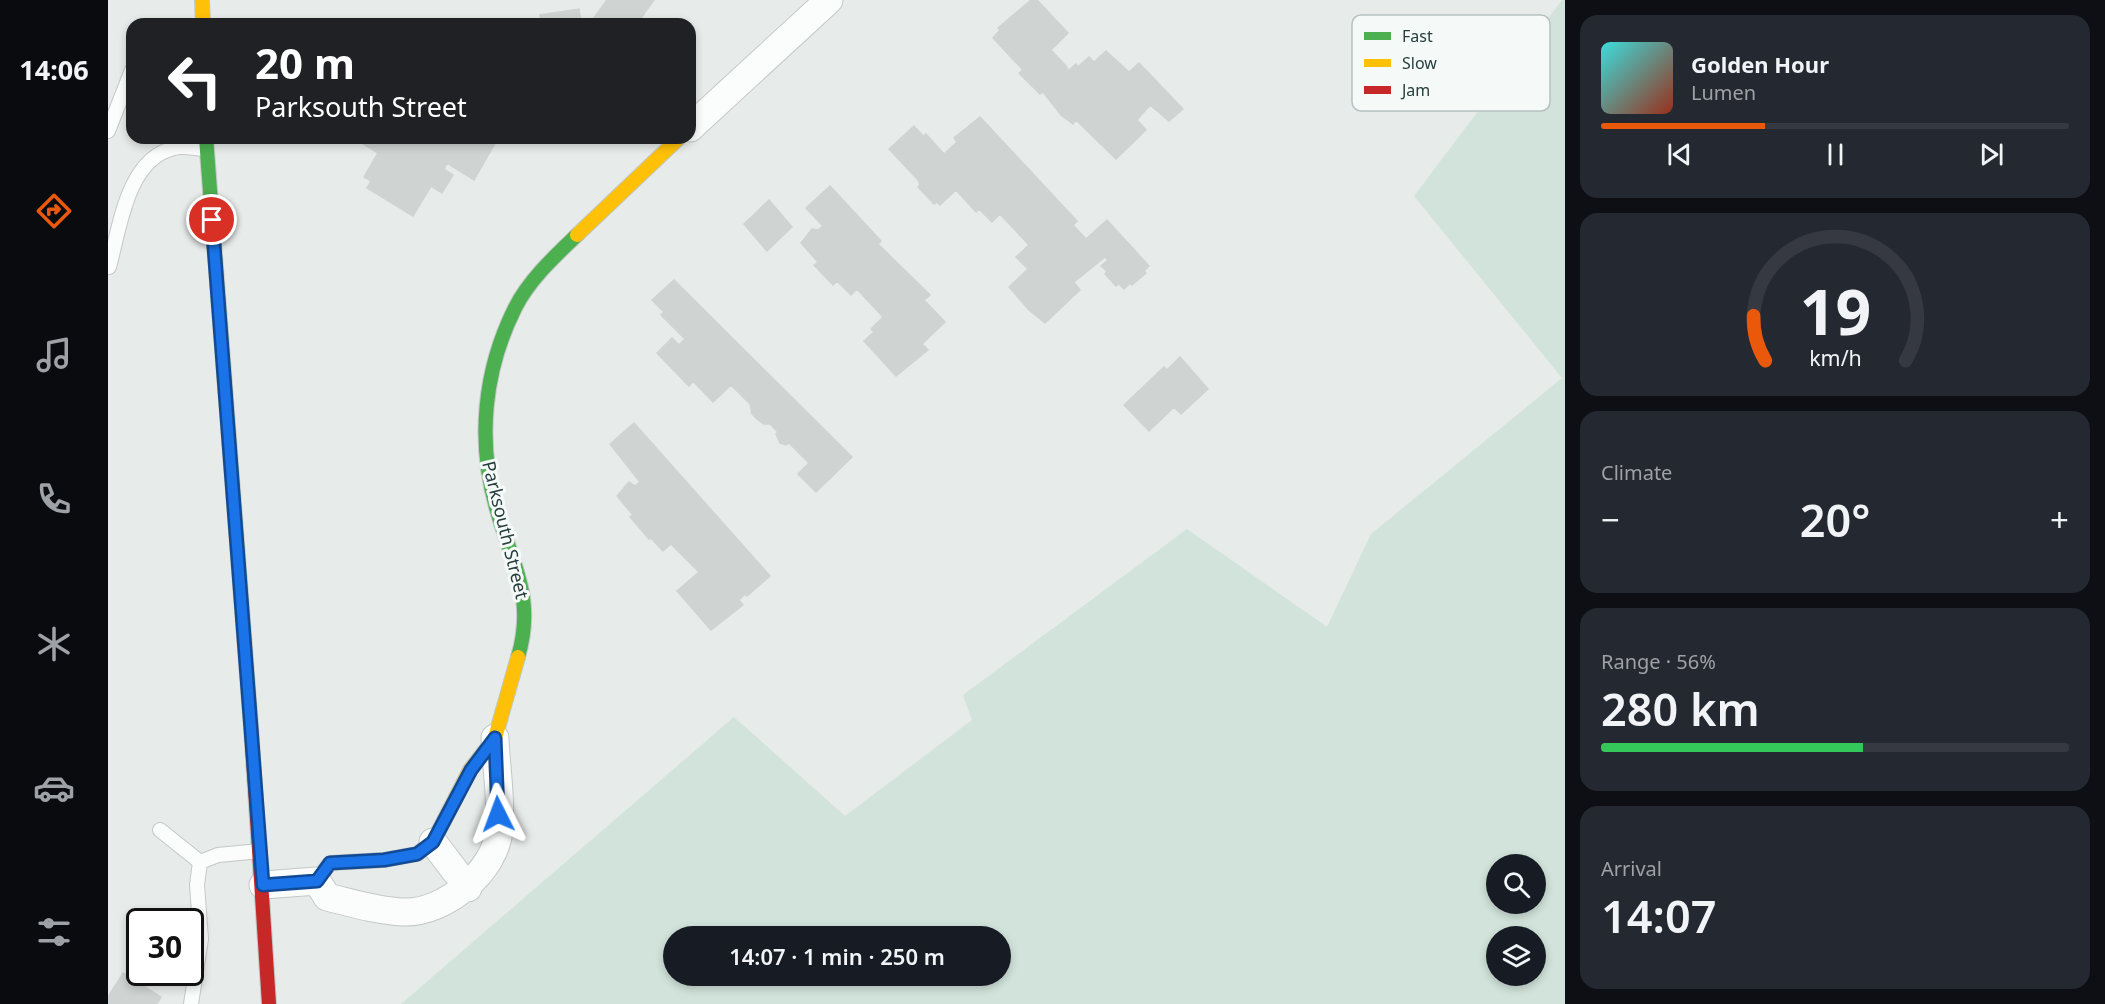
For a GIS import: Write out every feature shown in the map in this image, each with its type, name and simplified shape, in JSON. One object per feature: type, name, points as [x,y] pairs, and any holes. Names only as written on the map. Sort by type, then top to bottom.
[{"type":"street","points":[[202,0],[203,18]]},
{"type":"street","points":[[696,122],[829,0]]},
{"type":"street","points":[[206,144],[263,885],[269,1004]]},
{"type":"street","name":"Parksouth Street","points":[[317,881],[327,897],[372,908],[406,912],[435,904],[468,888],[489,862],[499,831],[495,738],[523,641],[525,597],[496,507],[487,463],[485,401],[496,354],[516,306],[552,259],[673,144]]},
{"type":"street","name":"Parksouth Street","points":[[433,842],[471,770],[495,738]]},
{"type":"street","points":[[263,885],[317,881],[330,863],[384,860],[417,854],[433,842],[468,888]]},
{"type":"lane","points":[[108,131],[126,85]]},
{"type":"lane","points":[[109,267],[135,179],[147,161],[175,147],[206,144]]},
{"type":"lane","points":[[160,830],[200,862]]},
{"type":"lane","points":[[200,862],[218,855],[260,851]]},
{"type":"lane","points":[[191,1004],[201,939],[196,885],[200,862]]},
{"type":"green space","points":[[1562,0],[1565,0],[1565,1004],[401,1004],[734,717],[845,816],[972,720],[963,695],[1187,529],[1327,627],[1371,534],[1562,378],[1414,196],[1478,111],[1550,111],[1550,16]]},
{"type":"building","points":[[607,0],[654,0],[641,18],[594,18]]},
{"type":"building","points":[[1031,0],[1037,0],[1068,33],[1051,50],[1068,71],[1076,64],[1078,67],[1089,57],[1094,62],[1106,51],[1129,72],[1139,63],[1183,109],[1169,121],[1150,105],[1137,120],[1146,130],[1116,159],[1076,120],[1073,124],[1061,115],[1043,92],[1040,94],[1019,73],[1023,70],[993,38],[1000,30],[998,28]]},
{"type":"building","points":[[579,9],[580,18],[540,18],[540,15]]},
{"type":"building","points":[[980,117],[1077,221],[1073,225],[1086,239],[1107,220],[1149,266],[1144,271],[1146,273],[1124,289],[1119,284],[1116,286],[1101,266],[1108,260],[1105,257],[1074,282],[1080,290],[1045,323],[1029,310],[1009,287],[1028,269],[1016,257],[1029,245],[1000,214],[992,222],[979,209],[976,212],[956,190],[940,205],[937,202],[934,204],[918,187],[920,185],[918,180],[889,149],[914,126],[923,136],[926,134],[944,154],[957,142],[954,138]]},
{"type":"building","points":[[364,144],[495,144],[474,180],[447,163],[444,169],[453,175],[442,193],[431,186],[413,216],[367,188],[371,181],[364,177],[378,153]]},
{"type":"building","points":[[830,186],[881,241],[878,244],[930,295],[924,300],[945,322],[922,344],[928,350],[896,376],[864,341],[874,332],[871,329],[883,317],[857,289],[851,295],[837,281],[833,285],[814,265],[818,262],[801,243],[812,229],[818,230],[823,226],[806,208]]},
{"type":"building","points":[[769,200],[792,227],[767,251],[744,224]]},
{"type":"building","points":[[674,280],[852,457],[816,492],[798,474],[809,463],[789,443],[786,445],[780,443],[776,434],[778,432],[770,424],[764,424],[752,414],[750,404],[731,385],[713,402],[693,381],[689,386],[657,353],[672,338],[679,345],[685,339],[661,315],[664,312],[652,300]]},
{"type":"building","points":[[1180,357],[1208,389],[1181,414],[1174,407],[1149,431],[1124,405],[1164,367],[1167,370]]},
{"type":"building","points":[[634,423],[770,576],[747,596],[745,594],[739,600],[743,605],[711,630],[677,591],[699,572],[671,544],[663,551],[651,538],[649,539],[630,517],[633,515],[617,496],[629,482],[635,486],[640,482],[610,444]]},
{"type":"building","points":[[123,973],[126,975],[126,986],[144,986],[161,997],[157,1004],[108,1004],[108,997]]},
{"type":"traffic: fast","points":[[206,144],[251,727]]},
{"type":"traffic: fast","points":[[518,657],[523,635],[523,597],[490,482],[485,431],[490,381],[496,356],[515,308],[535,278],[577,235]]},
{"type":"traffic: slow","points":[[202,0],[203,18]]},
{"type":"traffic: slow","points":[[577,235],[673,144]]},
{"type":"traffic: slow","points":[[317,881],[330,863],[384,860],[417,854],[433,842],[470,770],[495,738],[518,657]]},
{"type":"traffic: jam","points":[[251,727],[269,1004]]},
{"type":"route","points":[[212,220],[263,885],[317,881],[330,863],[384,860],[417,854],[433,842],[471,770],[495,738],[498,814]]}]
